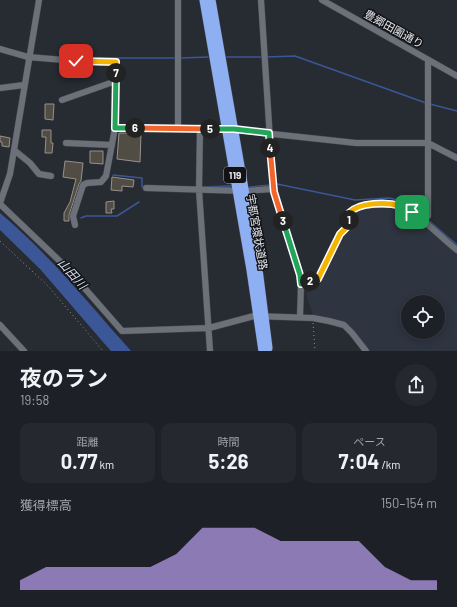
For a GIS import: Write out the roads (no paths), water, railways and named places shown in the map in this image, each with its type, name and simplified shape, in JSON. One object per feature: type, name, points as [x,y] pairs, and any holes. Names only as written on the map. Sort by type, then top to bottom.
[{"type":"highway","name":"宇都宮環状道路","points":[[204,0],[230,129],[269,351]]},
{"type":"highway","name":"宇都宮環状道路","points":[[211,0],[230,129]]},
{"type":"highway","name":"宇都宮環状道路","points":[[262,317],[263,351]]},
{"type":"street","points":[[39,0],[28,57],[10,174],[0,204],[57,258],[122,331],[209,328],[254,316],[313,318],[344,325],[366,351]]},
{"type":"street","points":[[178,0],[178,128]]},
{"type":"street","points":[[261,0],[273,189],[300,275],[300,317]]},
{"type":"street","name":"豊郷田園通り","points":[[322,0],[457,76]]},
{"type":"street","points":[[0,49],[28,57],[76,61],[116,62],[115,128],[106,176],[100,182],[87,182],[83,185],[73,216],[75,225]]},
{"type":"street","points":[[428,60],[428,216]]},
{"type":"street","points":[[62,100],[116,81]]},
{"type":"street","points":[[0,88],[24,85]]},
{"type":"street","points":[[115,128],[230,129],[356,143],[428,143],[457,158]]},
{"type":"street","points":[[200,128],[198,190],[210,351]]},
{"type":"street","points":[[66,143],[112,145]]},
{"type":"street","points":[[14,150],[30,163],[40,174],[51,176]]},
{"type":"street","points":[[146,188],[241,191],[273,189]]},
{"type":"street","points":[[301,284],[318,279],[340,234],[347,227],[349,213],[352,209],[363,206],[384,203],[400,206],[412,212],[457,250]]},
{"type":"street","points":[[0,325],[24,351]]},
{"type":"water","points":[[0,213],[52,262],[131,351],[111,351],[40,269],[0,230]]},
{"type":"waterway","points":[[266,57],[295,56],[426,103]]},
{"type":"waterway","points":[[180,58],[208,57]]},
{"type":"waterway","points":[[227,57],[262,57]]},
{"type":"waterway","points":[[94,58],[176,58]]},
{"type":"waterway","points":[[430,104],[457,111]]},
{"type":"waterway","points":[[113,175],[142,178],[142,187],[145,187]]},
{"type":"waterway","points":[[277,184],[355,200],[389,198],[403,201],[413,207],[457,245]]},
{"type":"waterway","points":[[250,187],[271,185]]},
{"type":"waterway","points":[[201,187],[231,186]]},
{"type":"waterway","points":[[278,193],[292,239]]},
{"type":"waterway","points":[[81,218],[86,216],[117,216],[139,202]]},
{"type":"water label","name":"山田川","points":[[72,274]]}]
